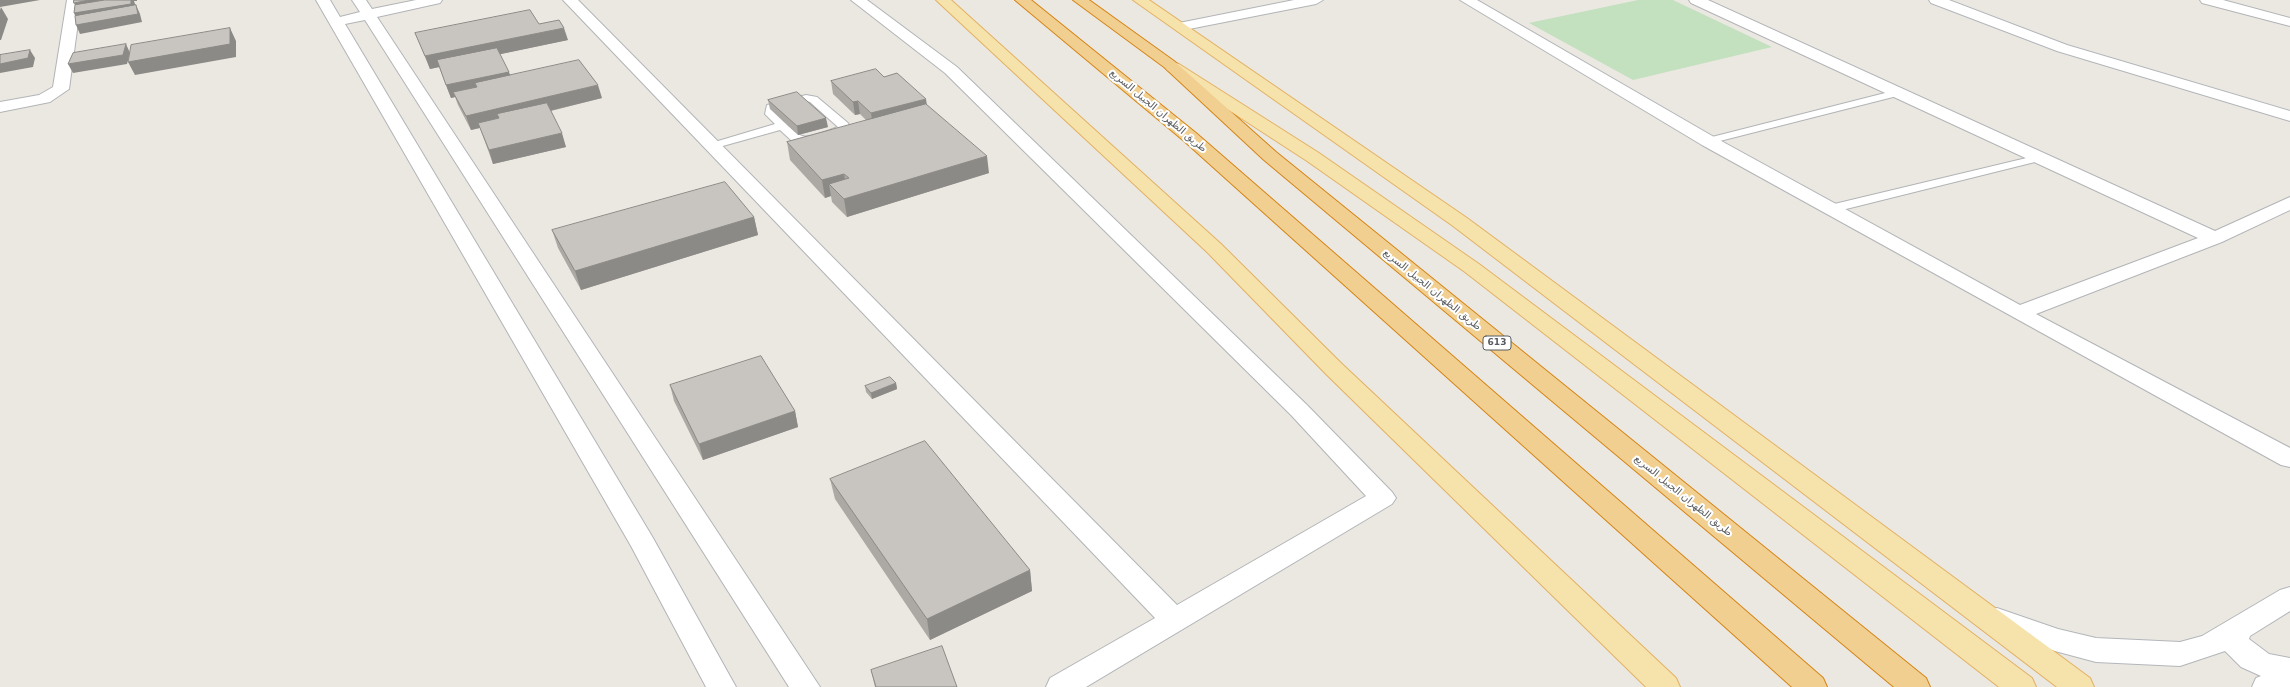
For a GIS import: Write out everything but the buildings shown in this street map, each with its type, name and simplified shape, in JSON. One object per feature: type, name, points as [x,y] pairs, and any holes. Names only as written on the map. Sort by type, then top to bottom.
[{"type":"highway","name":"طريق الظهران الجبيل السريع","points":[[1022,0],[1190,137],[1812,687]]},
{"type":"highway","name":"طريق الظهران الجبيل السريع","points":[[1080,0],[1169,64],[1276,161],[1915,687]]},
{"type":"main road","points":[[942,0],[1214,248],[1334,369],[1666,687]]},
{"type":"main road","points":[[1140,0],[1460,222],[2079,687]]},
{"type":"main road","points":[[1169,64],[1313,157],[1472,268],[2021,687]]},
{"type":"street","points":[[0,107],[44,99],[61,89],[74,0]]},
{"type":"street","points":[[323,0],[334,22],[644,545],[722,687]]},
{"type":"street","points":[[334,22],[364,7],[435,0]]},
{"type":"street","points":[[570,0],[1174,620]]},
{"type":"street","points":[[858,0],[951,70],[1299,410],[1383,498],[1061,687]]},
{"type":"street","points":[[1179,27],[1316,0]]},
{"type":"street","points":[[1467,0],[1708,141],[2019,313],[2290,459]]},
{"type":"street","points":[[1696,0],[2215,238]]},
{"type":"street","points":[[1936,0],[2062,48],[2148,75],[2290,116]]},
{"type":"street","points":[[1969,0],[2104,50],[2290,103]]},
{"type":"street","points":[[2207,0],[2290,22]]},
{"type":"street","points":[[364,7],[805,687]]},
{"type":"street","points":[[2019,313],[2215,238],[2290,203]]},
{"type":"street","points":[[1978,610],[2008,624],[2055,640],[2096,650],[2180,654],[2211,645],[2290,598]]},
{"type":"street","points":[[2237,630],[2234,641],[2243,654],[2278,669],[2290,670]]},
{"type":"street","points":[[2267,687],[2290,673]]},
{"type":"lane","points":[[1708,141],[1897,93]]},
{"type":"lane","points":[[806,98],[813,99],[844,125],[838,132],[803,141],[797,140],[781,126],[770,114],[772,107],[806,98]]},
{"type":"lane","points":[[712,146],[781,126]]},
{"type":"lane","points":[[1830,209],[2038,158]]},
{"type":"green space","points":[[1638,0],[1673,0],[1772,47],[1633,80],[1529,23]]}]
